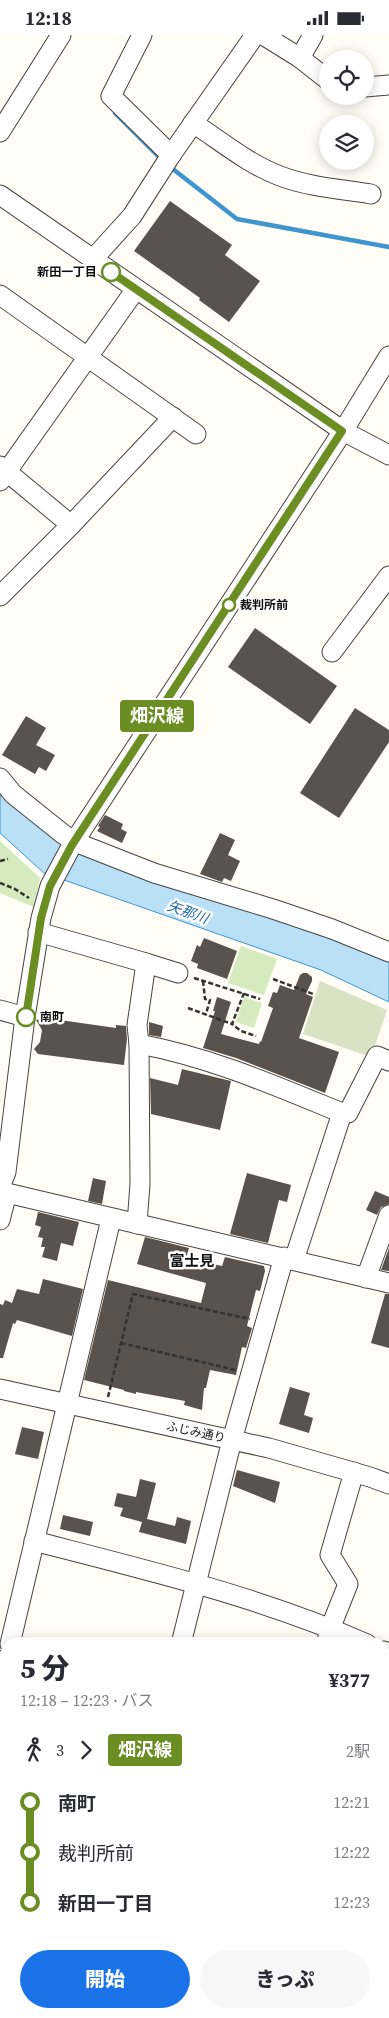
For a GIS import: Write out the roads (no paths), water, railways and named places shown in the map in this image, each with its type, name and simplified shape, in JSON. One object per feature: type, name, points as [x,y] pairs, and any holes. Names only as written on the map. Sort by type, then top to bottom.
[{"type":"street","points":[[0,131],[61,35]]},
{"type":"street","points":[[142,35],[111,96],[171,155]]},
{"type":"street","points":[[93,259],[132,216],[171,155],[255,35]]},
{"type":"street","points":[[263,35],[300,58],[319,73]]},
{"type":"street","points":[[300,58],[313,35]]},
{"type":"street","points":[[374,86],[389,85]]},
{"type":"street","points":[[193,123],[251,161],[280,176],[314,186],[371,194]]},
{"type":"street","points":[[0,195],[342,431],[389,455]]},
{"type":"street","points":[[71,525],[2,473],[136,289]]},
{"type":"street","points":[[0,295],[196,434]]},
{"type":"street","points":[[0,1220],[2,1189],[6,1172],[38,932],[50,886],[74,843],[389,356]]},
{"type":"street","points":[[0,596],[71,525],[173,417]]},
{"type":"street","points":[[332,652],[389,576]]},
{"type":"street","points":[[0,779],[13,794],[74,843],[154,873],[273,909],[389,951]]},
{"type":"street","points":[[38,932],[178,973]]},
{"type":"street","points":[[136,1224],[140,1184],[139,1045],[137,1025],[146,963]]},
{"type":"street","points":[[0,1010],[26,1017]]},
{"type":"street","points":[[139,1045],[214,1063],[342,1113],[348,1113],[377,1056],[389,1061]]},
{"type":"street","points":[[183,1637],[232,1440],[289,1259],[342,1113]]},
{"type":"street","points":[[2,1189],[111,1219],[389,1283]]},
{"type":"street","points":[[366,1278],[389,1215]]},
{"type":"street","points":[[12,1637],[111,1219]]},
{"type":"street","name":"ふじみ通り","points":[[0,1389],[269,1447],[389,1484]]},
{"type":"street","points":[[34,1541],[196,1583],[329,1636],[348,1584],[330,1555],[354,1472]]},
{"type":"water","name":"矢那川","points":[[0,788],[60,843],[316,932],[389,962],[389,1002],[321,970],[44,873],[0,833]]},
{"type":"waterway","points":[[115,113],[163,161]]},
{"type":"waterway","points":[[169,166],[237,219],[389,247]]},
{"type":"place","name":"新田一丁目","points":[[111,272]]},
{"type":"place","name":"裁判所前","points":[[229,605]]},
{"type":"place","name":"南町","points":[[26,1017]]},
{"type":"district","name":"富士見","points":[[192,1261]]}]
